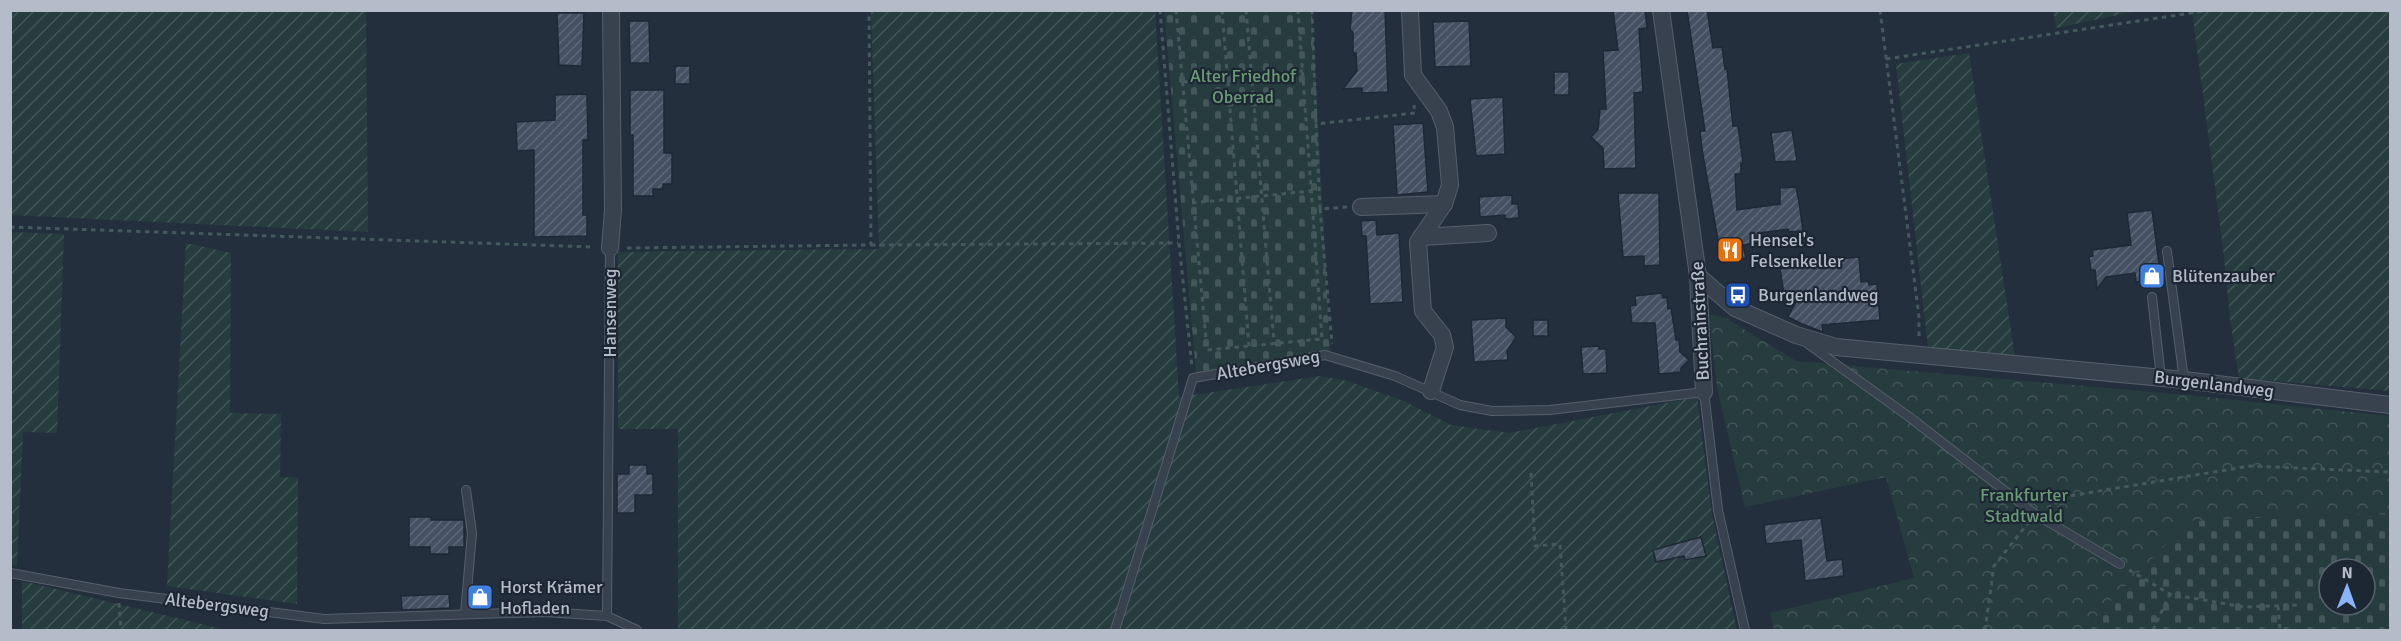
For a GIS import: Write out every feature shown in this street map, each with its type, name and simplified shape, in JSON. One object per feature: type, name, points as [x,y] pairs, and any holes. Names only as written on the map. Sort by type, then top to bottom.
[{"type":"street","name":"Hansenweg","points":[[610,248],[613,210],[611,10]]},
{"type":"street","points":[[1410,10],[1413,75],[1439,111],[1445,127],[1450,185],[1444,204],[1418,242],[1423,311],[1442,335],[1445,347],[1431,391]]},
{"type":"street","name":"Buchrainstraße","points":[[1661,10],[1698,276],[1704,392]]},
{"type":"street","points":[[1361,207],[1444,204]]},
{"type":"street","points":[[1421,237],[1488,233]]},
{"type":"street","name":"Burgenlandweg","points":[[1698,276],[1735,308],[1796,335],[1836,347],[1919,353],[2184,380],[2391,405]]},
{"type":"lane","name":"Hansenweg","points":[[607,616],[610,248]]},
{"type":"lane","points":[[2167,251],[2184,380]]},
{"type":"lane","points":[[2152,297],[2162,378]]},
{"type":"lane","points":[[1796,335],[1908,416],[2035,514],[2120,564]]},
{"type":"lane","name":"Altebergsweg","points":[[1116,630],[1193,378],[1325,355],[1395,376],[1460,405],[1474,408],[1516,412],[1704,392]]},
{"type":"lane","name":"Buchrainstraße","points":[[1704,392],[1718,510],[1745,630]]},
{"type":"lane","points":[[465,614],[472,533],[466,490]]},
{"type":"lane","name":"Altebergsweg","points":[[10,573],[119,593],[324,619],[398,618],[526,611],[607,616],[637,630]]},
{"type":"path","points":[[1160,10],[1179,243],[1193,378]]},
{"type":"path","points":[[1176,10],[1207,350],[1322,339],[1298,10]]},
{"type":"path","points":[[1222,10],[1249,345]]},
{"type":"path","points":[[1246,10],[1274,343]]},
{"type":"path","points":[[1312,10],[1320,208],[1333,356]]},
{"type":"path","points":[[1880,10],[1919,317],[1919,353]]},
{"type":"path","points":[[1886,59],[2211,10]]},
{"type":"path","points":[[869,11],[871,245]]},
{"type":"path","points":[[1183,82],[1303,71]]},
{"type":"path","points":[[1316,124],[1415,113],[1414,103]]},
{"type":"path","points":[[1192,203],[1311,191]]},
{"type":"path","points":[[1320,208],[1361,207]]},
{"type":"path","points":[[10,227],[610,248],[1179,243]]},
{"type":"path","points":[[1984,630],[1994,566],[2035,514],[2069,496],[2250,466],[2391,472]]},
{"type":"path","points":[[1531,473],[1535,546],[1560,544],[1566,630]]},
{"type":"path","points":[[2120,564],[2170,594],[2244,608],[2299,605]]},
{"type":"path","points":[[119,593],[121,630]]},
{"type":"path","points":[[2153,630],[2170,594]]},
{"type":"path","points":[[2278,606],[2280,630]]},
{"type":"green space","points":[[11,10],[366,11],[368,232],[11,215]]},
{"type":"green space","points":[[2053,10],[2137,10],[2137,11],[2056,28]]},
{"type":"green space","points":[[871,11],[1155,11],[1179,397],[1320,376],[1347,381],[1404,401],[1451,425],[1509,433],[1697,397],[1712,514],[1737,630],[678,630],[678,429],[618,429],[618,252],[879,249]]},
{"type":"green space","name":"Alter Friedhof Oberrad","points":[[1164,11],[1312,11],[1330,351],[1196,373]]},
{"type":"green space","points":[[2192,11],[2390,11],[2390,391],[2239,378]]},
{"type":"green space","points":[[1969,53],[2015,357],[1928,348],[1896,64]]},
{"type":"green space","points":[[11,232],[64,234],[57,433],[23,432],[17,566],[10,565]]},
{"type":"green space","points":[[186,243],[231,253],[230,413],[281,414],[280,477],[298,478],[297,604],[167,586]]},
{"type":"green space","name":"Frankfurter Stadtwald","points":[[1709,314],[1726,318],[1796,361],[2187,395],[2390,416],[2390,513],[2189,521],[2083,630],[1774,630],[1770,613],[1914,578],[1886,477],[1745,507],[1717,388]]},
{"type":"green space","points":[[2390,513],[2390,630],[2083,630],[2189,521]]},
{"type":"green space","points":[[22,581],[227,630],[22,630]]},
{"type":"building","points":[[1352,10],[1385,10],[1388,92],[1362,93],[1362,88],[1343,89],[1357,71],[1356,53],[1353,53],[1353,32],[1350,30]]},
{"type":"building","points":[[1613,10],[1645,10],[1647,28],[1639,29],[1643,92],[1634,93],[1636,168],[1604,169],[1603,148],[1591,137],[1598,130],[1600,109],[1606,109],[1603,51],[1618,50]]},
{"type":"building","points":[[1687,10],[1707,10],[1713,48],[1722,47],[1725,69],[1727,69],[1733,126],[1738,126],[1743,163],[1741,163],[1741,174],[1735,174],[1737,210],[1780,204],[1780,188],[1796,187],[1799,202],[1803,231],[1789,232],[1788,229],[1760,233],[1760,242],[1743,245],[1746,258],[1722,263],[1702,149],[1700,131],[1705,131]]},
{"type":"building","points":[[557,13],[584,13],[582,66],[559,65]]},
{"type":"building","points":[[629,21],[649,21],[650,63],[630,63]]},
{"type":"building","points":[[1469,21],[1471,66],[1435,67],[1433,22]]},
{"type":"building","points":[[675,66],[690,66],[690,84],[675,84]]},
{"type":"building","points":[[1554,72],[1569,72],[1569,95],[1554,95]]},
{"type":"building","points":[[630,90],[664,90],[664,153],[672,153],[672,184],[663,184],[663,189],[653,189],[653,196],[634,196],[633,194]]},
{"type":"building","points":[[587,94],[588,140],[583,140],[583,215],[587,215],[587,236],[534,237],[534,150],[517,151],[516,122],[555,120],[555,95]]},
{"type":"building","points":[[1503,97],[1505,154],[1476,156],[1470,99]]},
{"type":"building","points":[[1423,123],[1428,192],[1397,195],[1393,125]]},
{"type":"building","points":[[1792,130],[1797,161],[1775,162],[1771,133]]},
{"type":"building","points":[[1618,193],[1659,193],[1660,265],[1644,266],[1644,256],[1623,257]]},
{"type":"building","points":[[1512,195],[1512,204],[1518,204],[1519,218],[1505,219],[1505,215],[1480,217],[1479,197]]},
{"type":"building","points":[[2152,210],[2161,279],[2136,282],[2135,273],[2106,277],[2097,289],[2095,270],[2091,270],[2089,257],[2093,256],[2092,250],[2131,245],[2127,213]]},
{"type":"building","points":[[1376,220],[1377,235],[1399,233],[1403,302],[1370,304],[1366,236],[1362,236],[1361,221]]},
{"type":"building","points":[[1859,257],[1861,282],[1868,281],[1869,285],[1877,284],[1880,320],[1822,325],[1823,332],[1788,317],[1798,298],[1785,300],[1780,269],[1816,264],[1816,261]]},
{"type":"building","points":[[1662,293],[1663,298],[1667,297],[1668,309],[1671,308],[1680,352],[1689,360],[1681,368],[1681,372],[1659,374],[1655,323],[1632,323],[1630,306],[1636,305],[1635,296]]},
{"type":"building","points":[[1506,318],[1506,327],[1516,337],[1507,351],[1508,360],[1474,362],[1471,320]]},
{"type":"building","points":[[1533,320],[1548,320],[1548,336],[1533,336]]},
{"type":"building","points":[[1599,346],[1599,349],[1606,349],[1607,373],[1583,374],[1581,347]]},
{"type":"building","points":[[629,465],[647,465],[647,474],[653,474],[653,495],[635,495],[635,513],[617,513],[617,474],[629,474]]},
{"type":"building","points":[[409,517],[464,520],[464,547],[449,547],[449,554],[430,554],[430,547],[409,547]]},
{"type":"building","points":[[1821,518],[1827,561],[1842,559],[1844,576],[1805,581],[1801,540],[1766,544],[1764,525]]},
{"type":"building","points":[[1701,537],[1706,556],[1685,560],[1684,556],[1656,562],[1653,550]]},
{"type":"building","points":[[449,594],[450,608],[402,610],[401,596]]},
{"type":"place","name":"Hensel's Felsenkeller","points":[[1730,250]]},
{"type":"place","name":"Blütenzauber","points":[[2152,276]]},
{"type":"place","name":"Burgenlandweg","points":[[1738,295]]},
{"type":"place","name":"Horst Krämer Hofladen","points":[[480,597]]}]
